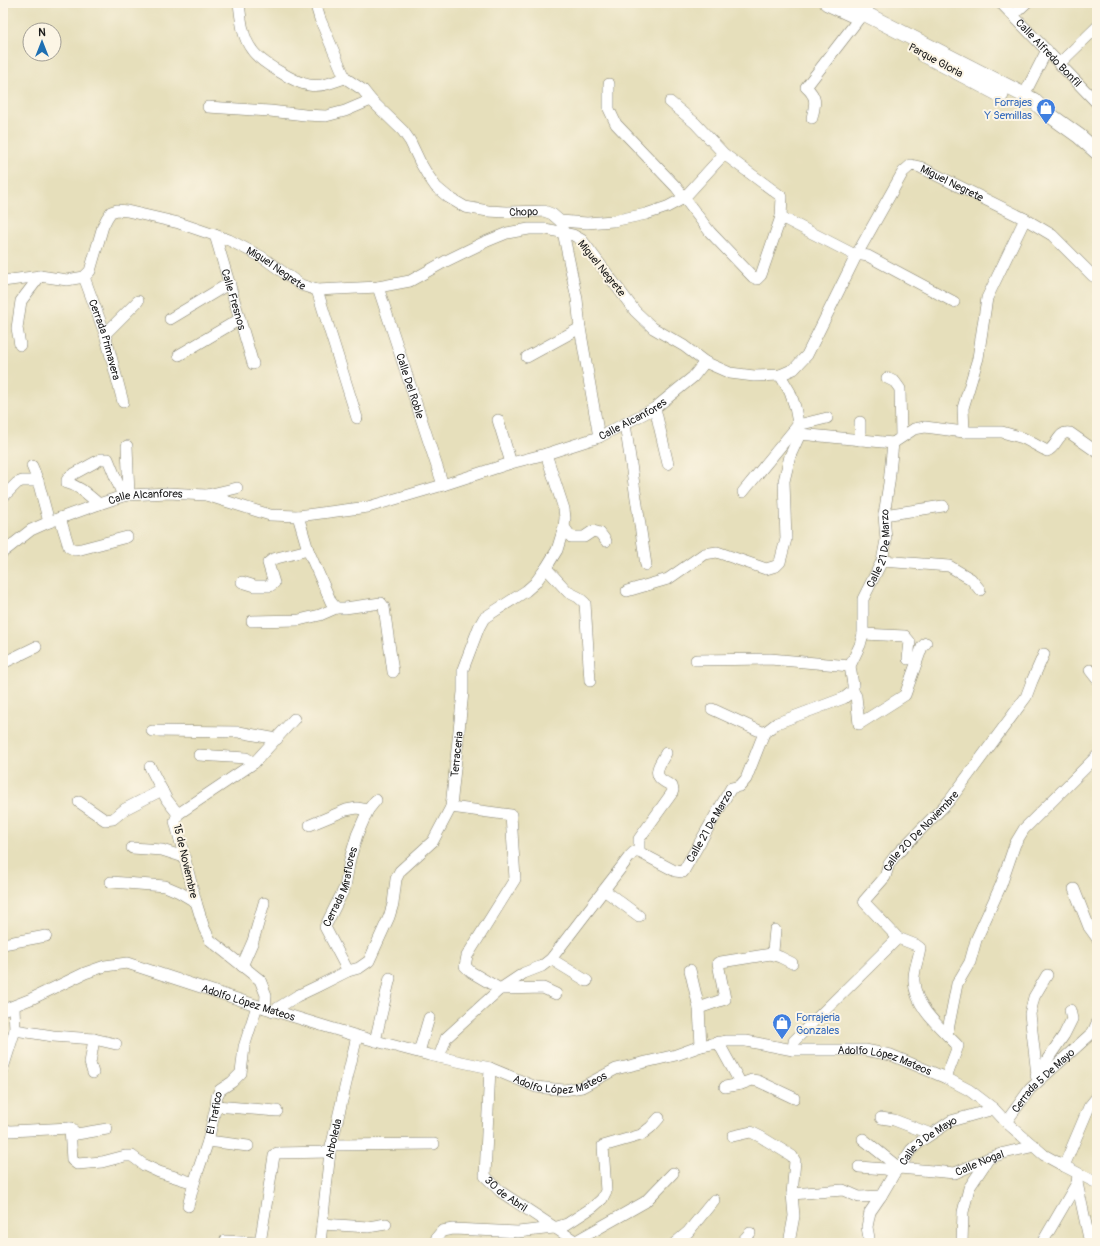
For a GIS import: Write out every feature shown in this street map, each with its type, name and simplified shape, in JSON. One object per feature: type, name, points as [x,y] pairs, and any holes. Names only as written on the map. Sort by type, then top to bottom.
[{"type":"main road","name":"Parque Gloria","points":[[827,3],[865,11]]},
{"type":"main road","name":"Parque Gloria","points":[[844,3],[865,11],[1026,107],[1047,114]]},
{"type":"main road","name":"Parque Gloria","points":[[952,63],[1024,94],[1047,114],[1079,136],[1097,152]]},
{"type":"street","points":[[239,3],[245,37],[252,51],[263,61],[296,81],[309,85],[323,85],[345,78],[320,19],[317,3]]},
{"type":"street","name":"Calle Alfredo Bonfil","points":[[1001,3],[1097,103]]},
{"type":"street","points":[[1013,15],[1026,3]]},
{"type":"street","points":[[812,118],[816,102],[812,92],[806,87],[865,11]]},
{"type":"street","points":[[1060,63],[1097,27]]},
{"type":"street","points":[[1024,94],[1047,50]]},
{"type":"street","name":"Chopo","points":[[345,78],[363,90],[371,100],[403,131],[436,187],[448,197],[465,207],[500,212],[544,211],[552,214],[560,221],[587,223],[612,221],[646,214],[667,207],[684,198],[724,154]]},
{"type":"street","points":[[609,84],[609,108],[616,124],[676,187],[710,232],[757,279],[761,275],[781,217],[782,197],[724,154],[695,123],[670,102]]},
{"type":"street","points":[[208,107],[326,116],[345,111],[371,100]]},
{"type":"street","name":"Miguel Negrete","points":[[84,277],[90,271],[103,226],[111,212],[117,210],[179,223],[215,234],[262,257],[301,286],[317,290],[378,287],[410,281],[485,242],[507,234],[529,229],[546,229],[574,234],[582,240],[635,311],[653,328],[684,346],[705,362],[730,373],[754,376],[780,375],[794,369],[807,356],[858,254],[903,172],[911,166],[920,167],[1025,219],[1052,235],[1093,276],[1097,278]]},
{"type":"street","points":[[781,217],[851,252],[868,256],[954,302]]},
{"type":"street","points":[[964,432],[962,408],[978,358],[987,298],[1025,219]]},
{"type":"street","points":[[560,221],[564,233],[577,299],[580,328],[599,437]]},
{"type":"street","name":"Calle Fresnos","points":[[215,234],[253,364]]},
{"type":"street","points":[[20,345],[17,328],[21,302],[40,276]]},
{"type":"street","points":[[3,281],[40,276],[67,280],[84,277]]},
{"type":"street","name":"Cerrada Primavera","points":[[84,277],[105,334],[122,402]]},
{"type":"street","points":[[170,319],[230,283]]},
{"type":"street","name":"Calle Del Roble","points":[[378,287],[444,485]]},
{"type":"street","points":[[317,290],[357,418]]},
{"type":"street","points":[[105,334],[138,301]]},
{"type":"street","points":[[179,355],[240,319]]},
{"type":"street","points":[[527,357],[580,328]]},
{"type":"street","name":"Calle Alcanfores","points":[[3,552],[31,530],[99,504],[126,496],[168,493],[206,495],[270,515],[298,516],[368,507],[599,437],[655,408],[693,377],[705,362]]},
{"type":"street","points":[[627,591],[668,579],[704,554],[717,552],[766,569],[776,566],[780,562],[786,539],[784,481],[790,456],[799,430],[796,407],[790,392],[780,375]]},
{"type":"street","name":"Calle 21 De Marzo","points":[[850,666],[860,645],[863,634],[863,599],[882,561],[886,540],[884,515],[897,440],[900,390],[895,382],[887,378]]},
{"type":"street","points":[[655,408],[668,464]]},
{"type":"street","points":[[742,492],[799,430],[827,418]]},
{"type":"street","points":[[498,420],[511,463]]},
{"type":"street","points":[[860,422],[860,440]]},
{"type":"street","points":[[625,424],[646,565]]},
{"type":"street","points":[[799,430],[860,440],[897,440],[914,429],[925,427],[964,432],[1002,432],[1023,438],[1047,451],[1050,450],[1066,432],[1070,433],[1097,452]]},
{"type":"street","points":[[126,496],[127,446]]},
{"type":"street","name":"Terraceria","points":[[265,1008],[297,996],[359,968],[369,961],[389,917],[393,904],[396,879],[400,871],[433,841],[451,807],[463,692],[463,669],[479,627],[484,618],[526,591],[535,582],[546,568],[556,550],[564,527],[564,509],[546,454]]},
{"type":"street","points":[[99,504],[82,490],[72,484],[67,483],[67,480],[70,476],[101,459],[108,458],[126,496]]},
{"type":"street","points":[[32,466],[38,481],[49,522]]},
{"type":"street","points":[[3,497],[17,483],[22,481],[38,481]]},
{"type":"street","points":[[206,495],[237,488]]},
{"type":"street","points":[[884,515],[943,506]]},
{"type":"street","points":[[298,516],[308,550],[331,602],[336,608]]},
{"type":"street","points":[[60,518],[69,547],[75,550],[80,550],[127,537]]},
{"type":"street","points":[[564,527],[571,537],[584,537],[593,531],[600,533],[606,541]]},
{"type":"street","points":[[242,582],[255,586],[270,586],[274,582],[268,563],[273,559],[308,550]]},
{"type":"street","points":[[882,561],[949,566],[971,579],[980,590]]},
{"type":"street","points":[[546,568],[568,592],[578,597],[585,603],[590,681]]},
{"type":"street","points":[[252,621],[299,620],[320,615],[336,608],[381,603],[384,607],[393,672]]},
{"type":"street","points":[[863,634],[906,636],[910,642],[908,659]]},
{"type":"street","points":[[696,660],[770,659],[850,666],[853,692],[856,696],[859,724],[905,695],[922,647],[926,643]]},
{"type":"street","points":[[3,663],[36,647]]},
{"type":"street","name":"Calle 20 De Noviembre","points":[[946,1078],[958,1046],[928,1014],[917,997],[914,981],[915,967],[920,948],[898,938],[865,904],[864,900],[885,877],[889,864],[895,856],[950,800],[1026,697],[1044,654]]},
{"type":"street","points":[[712,710],[764,733],[776,723],[844,698],[853,692]]},
{"type":"street","name":"15 de Noviembre","points":[[265,1008],[266,995],[260,980],[210,940],[204,928],[175,821],[178,814],[254,763],[294,719]]},
{"type":"street","points":[[152,731],[239,732],[277,739]]},
{"type":"street","name":"Calle 21 De Marzo","points":[[638,852],[675,871],[683,872],[731,788],[740,786],[746,779],[764,733]]},
{"type":"street","points":[[439,1056],[446,1038],[500,989],[524,973],[542,966],[551,959],[630,856],[634,852],[638,852],[639,839],[672,794],[672,786],[659,777],[657,772],[666,753]]},
{"type":"street","points":[[199,755],[246,758],[254,763]]},
{"type":"street","points":[[947,1035],[957,984],[970,962],[976,940],[1002,885],[1015,844],[1024,829],[1097,756]]},
{"type":"street","points":[[150,767],[167,800],[178,814]]},
{"type":"street","points":[[79,802],[105,820],[109,820],[113,819],[140,801],[162,790]]},
{"type":"street","name":"Cerrada Miraflores","points":[[348,972],[325,927],[345,887],[350,859],[357,835],[368,810],[376,800]]},
{"type":"street","points":[[451,807],[511,815],[515,878],[466,956],[465,966],[471,972],[500,989],[543,988],[556,994]]},
{"type":"street","points":[[310,825],[346,810],[357,808],[368,810]]},
{"type":"street","points":[[132,848],[162,850],[184,857]]},
{"type":"street","points":[[111,882],[165,886],[196,902]]},
{"type":"street","points":[[1074,889],[1089,927],[1097,938]]},
{"type":"street","points":[[604,890],[639,916]]},
{"type":"street","points":[[242,966],[253,941],[264,903]]},
{"type":"street","points":[[771,954],[773,950],[775,930]]},
{"type":"street","points":[[3,944],[46,936]]},
{"type":"street","points":[[792,1050],[794,1041],[898,938]]},
{"type":"street","points":[[699,1008],[725,999],[718,963],[771,954],[792,963]]},
{"type":"street","points":[[551,959],[587,981]]},
{"type":"street","name":"Adolfo López Mateos","points":[[8,1008],[105,966],[127,963],[357,1036],[490,1068],[536,1087],[564,1090],[582,1087],[616,1069],[676,1055],[701,1046],[727,1040],[746,1041],[792,1050],[865,1050],[891,1055],[946,1078],[969,1090],[994,1110],[1044,1155],[1064,1166],[1078,1178],[1097,1182]]},
{"type":"street","points":[[690,970],[699,1008],[701,1046]]},
{"type":"street","points":[[1037,1075],[1030,1014],[1034,997],[1047,975]]},
{"type":"street","points":[[375,1040],[390,978]]},
{"type":"street","points":[[3,1068],[15,1030],[8,1008]]},
{"type":"street","name":"El Trafico","points":[[188,1206],[208,1141],[217,1096],[220,1090],[232,1082],[241,1073],[244,1047],[265,1008]]},
{"type":"street","points":[[1030,1089],[1037,1075],[1064,1035],[1072,1019],[1070,1010]]},
{"type":"street","points":[[419,1052],[429,1018]]},
{"type":"street","name":"Cerrada 5 De Mayo","points":[[1006,1122],[1030,1089],[1093,1032],[1097,1023]]},
{"type":"street","points":[[15,1030],[53,1036],[94,1039],[116,1044]]},
{"type":"street","name":"Arboleda","points":[[320,1243],[330,1149],[357,1036]]},
{"type":"street","points":[[93,1073],[90,1063],[94,1039]]},
{"type":"street","points":[[718,1042],[742,1084]]},
{"type":"street","name":"30 de Abril","points":[[490,1068],[485,1176],[501,1192],[577,1242]]},
{"type":"street","points":[[725,1087],[742,1084],[752,1080],[758,1081],[794,1098]]},
{"type":"street","points":[[1064,1166],[1088,1107],[1097,1097]]},
{"type":"street","points":[[216,1106],[277,1112]]},
{"type":"street","name":"Calle 3 De Mayo","points":[[869,1238],[867,1227],[870,1212],[911,1150],[921,1141],[950,1121],[994,1110]]},
{"type":"street","points":[[435,1243],[437,1237],[442,1231],[453,1229],[518,1232],[554,1228],[567,1224],[593,1207],[602,1199],[606,1191],[604,1146],[641,1135],[659,1118]]},
{"type":"street","points":[[881,1118],[894,1120],[931,1134]]},
{"type":"street","points":[[70,1128],[72,1160],[77,1164],[102,1162],[125,1156],[132,1156],[144,1166],[194,1183]]},
{"type":"street","points":[[3,1129],[10,1131],[70,1128],[77,1134],[107,1129]]},
{"type":"street","points":[[733,1136],[751,1132],[792,1156],[795,1161],[792,1194],[794,1216],[789,1243]]},
{"type":"street","points":[[863,1139],[897,1170]]},
{"type":"street","points":[[208,1141],[248,1146]]},
{"type":"street","points":[[225,1241],[260,1243],[274,1156],[277,1153],[434,1144]]},
{"type":"street","name":"Calle Nogal","points":[[859,1167],[955,1173],[989,1158],[1035,1146]]},
{"type":"street","points":[[962,1243],[962,1212],[969,1188],[989,1158]]},
{"type":"street","points":[[577,1242],[645,1202],[673,1173]]},
{"type":"street","points":[[1042,1243],[1078,1178]]},
{"type":"street","points":[[1078,1178],[1090,1243]]},
{"type":"street","points":[[792,1194],[843,1190],[859,1197],[881,1196]]},
{"type":"street","points":[[675,1243],[688,1232],[714,1200]]},
{"type":"street","points":[[322,1224],[368,1227],[386,1224]]},
{"type":"street","points":[[742,1243],[750,1233]]},
{"type":"place","name":"Forrajes Y Semillas","points":[[1046,125]]},
{"type":"place","name":"Forrajeria Gonzales","points":[[782,1040]]}]
